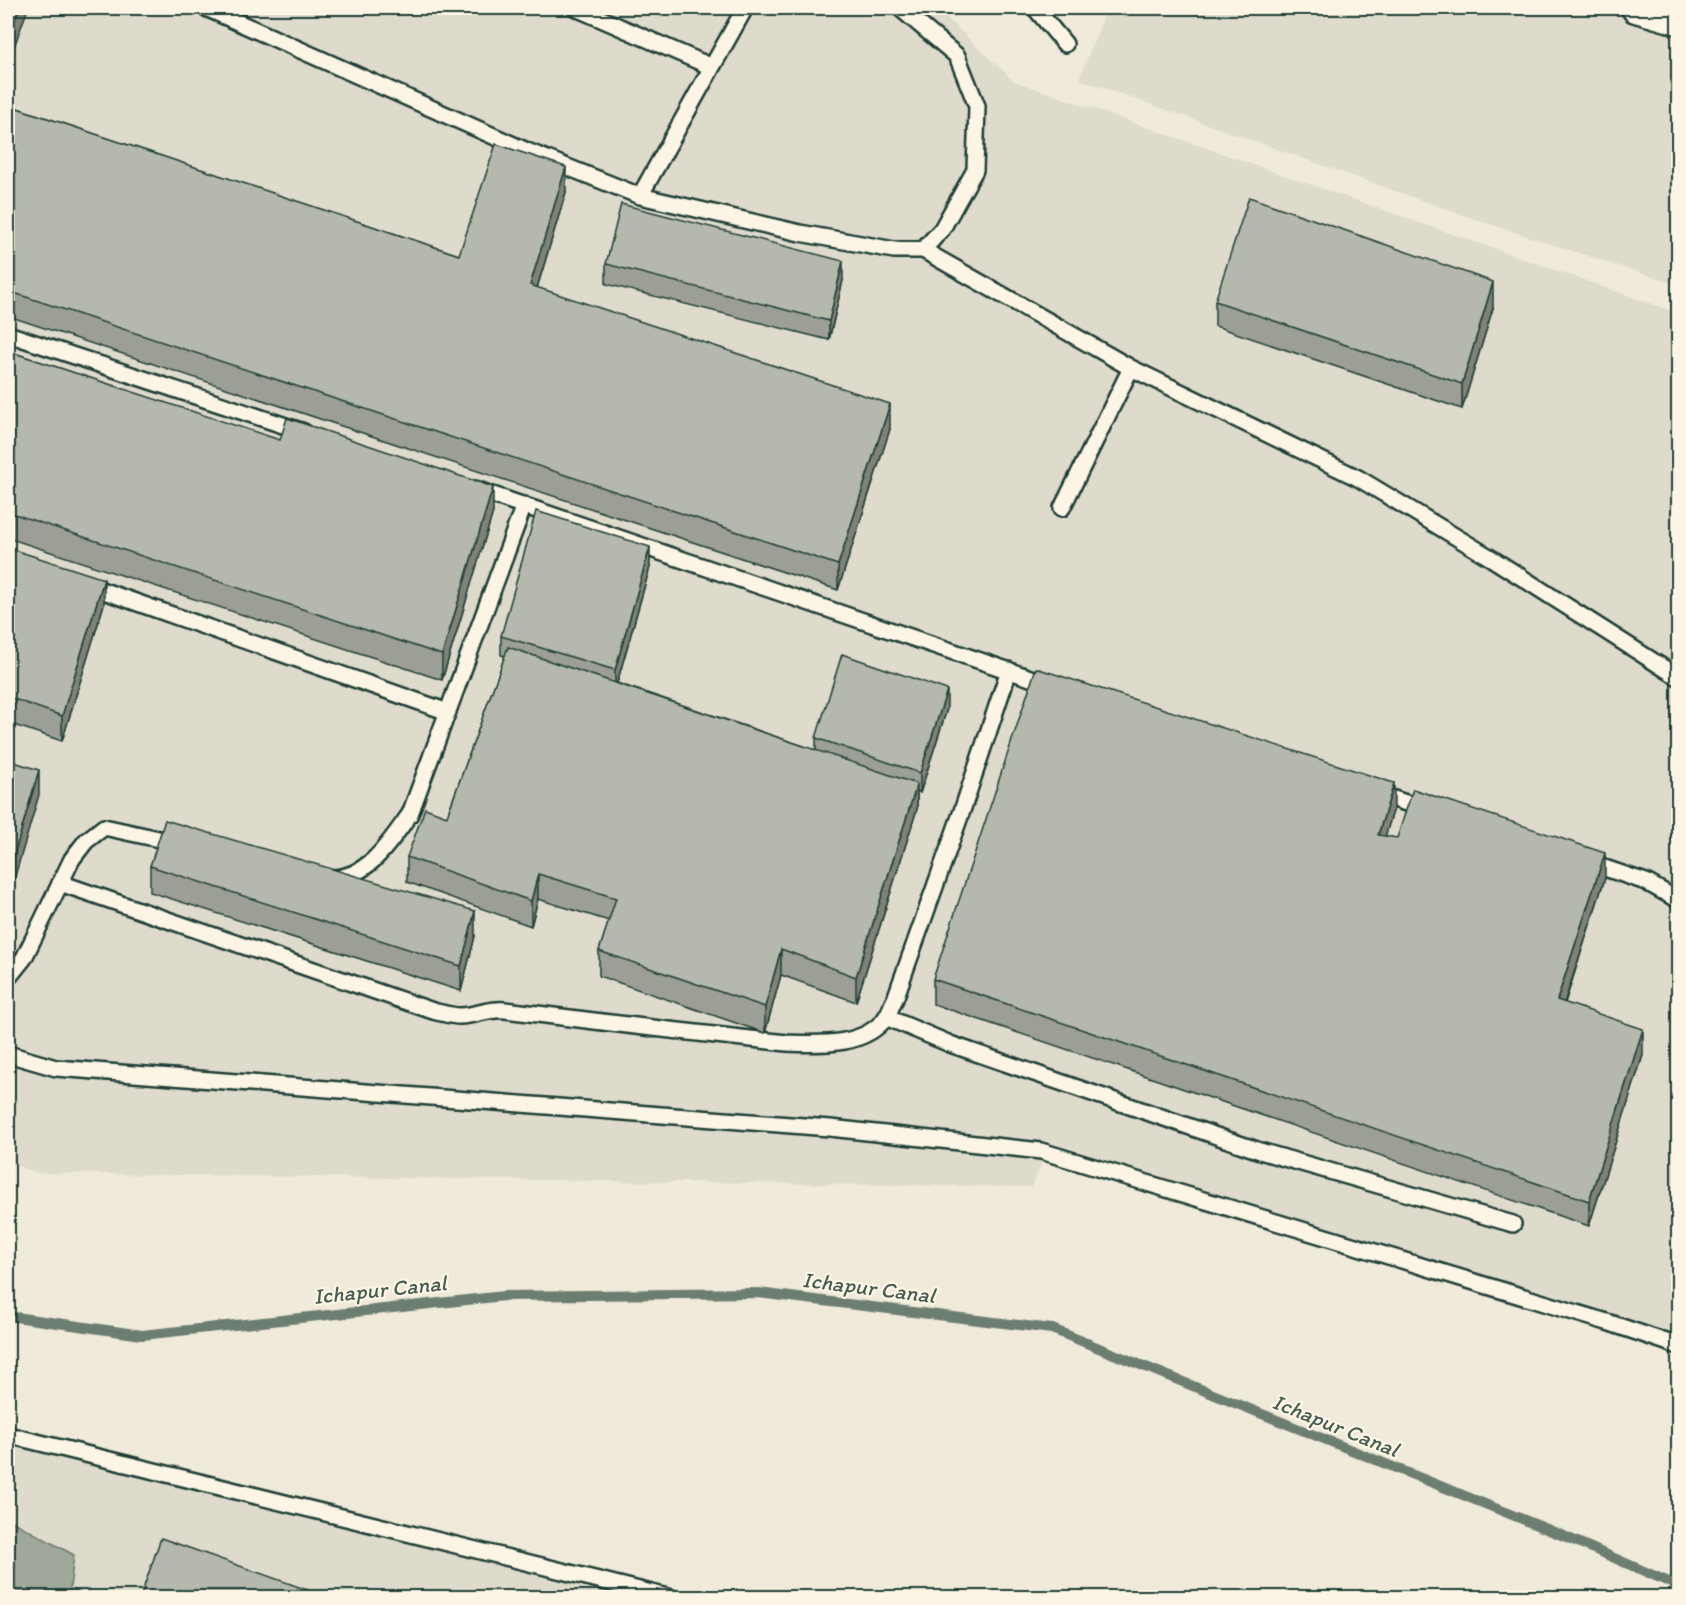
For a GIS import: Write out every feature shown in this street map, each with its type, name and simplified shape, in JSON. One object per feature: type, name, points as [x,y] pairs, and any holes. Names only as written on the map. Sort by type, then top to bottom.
[{"type":"street","points":[[1636,8],[1678,20]]},
{"type":"lane","points":[[206,8],[527,151],[640,196],[800,233],[894,250],[923,250],[1131,368],[1358,478],[1491,558],[1678,677]]},
{"type":"lane","points":[[576,8],[712,67]]},
{"type":"lane","points":[[640,196],[745,8]]},
{"type":"lane","points":[[900,8],[957,56],[978,106],[975,170],[942,229],[923,250]]},
{"type":"lane","points":[[1035,8],[1065,44]]},
{"type":"lane","points":[[8,334],[322,438]]},
{"type":"lane","points":[[1062,508],[1131,368]]},
{"type":"lane","points":[[458,483],[1064,689]]},
{"type":"lane","points":[[320,878],[339,878],[362,870],[387,845],[410,814],[524,505]]},
{"type":"lane","points":[[75,581],[448,712]]},
{"type":"lane","points":[[60,883],[227,942],[451,1016],[462,1016],[491,1009],[787,1043],[813,1044],[850,1040],[874,1029],[886,1017],[895,999],[1009,670]]},
{"type":"lane","points":[[1365,789],[1444,815]]},
{"type":"lane","points":[[8,978],[24,958],[72,859],[86,841],[104,827],[193,846]]},
{"type":"lane","points":[[1578,860],[1646,882],[1678,900]]},
{"type":"lane","points":[[886,1017],[950,1044],[1260,1151],[1513,1224]]},
{"type":"lane","points":[[8,1054],[56,1068],[830,1128],[1041,1151],[1610,1323],[1678,1346]]},
{"type":"lane","points":[[8,1435],[672,1598]]},
{"type":"shaded area","points":[[8,8],[936,8],[1014,81],[1678,313],[1678,1336],[1051,1143],[1031,1187],[37,1173],[8,1162]]},
{"type":"shaded area","points":[[1107,8],[1601,8],[1678,30],[1678,285],[1477,220],[1079,79]]},
{"type":"shaded area","points":[[8,1441],[655,1597],[8,1597]]},
{"type":"shaded area","points":[[8,1519],[74,1555],[69,1597],[8,1597]]},
{"type":"building","points":[[8,8],[19,8],[8,39]]},
{"type":"building","points":[[8,105],[459,255],[496,144],[566,167],[530,285],[890,404],[838,565],[8,291]]},
{"type":"building","points":[[1249,197],[1493,282],[1462,384],[1215,301]]},
{"type":"building","points":[[621,204],[843,261],[829,321],[606,264]]},
{"type":"building","points":[[8,351],[280,440],[287,418],[493,487],[442,655],[8,512]]},
{"type":"building","points":[[536,511],[650,547],[615,670],[501,636]]},
{"type":"building","points":[[8,548],[104,579],[62,716],[8,697]]},
{"type":"building","points":[[508,647],[917,784],[856,977],[781,949],[765,1007],[599,951],[616,898],[538,874],[531,901],[407,857],[425,808],[447,816]]},
{"type":"building","points":[[842,654],[947,690],[920,773],[816,738]]},
{"type":"building","points":[[1036,668],[1394,783],[1378,835],[1397,838],[1413,789],[1605,853],[1557,1000],[1643,1029],[1589,1201],[933,979]]},
{"type":"building","points":[[8,760],[39,770],[8,875]]},
{"type":"building","points":[[165,820],[475,911],[461,966],[150,866]]},
{"type":"building","points":[[161,1538],[330,1598],[140,1598]]},
{"type":"waterway","name":"Ichapur Canal","points":[[8,1316],[142,1335],[504,1296],[758,1293],[1052,1329],[1564,1536],[1678,1586]]}]
